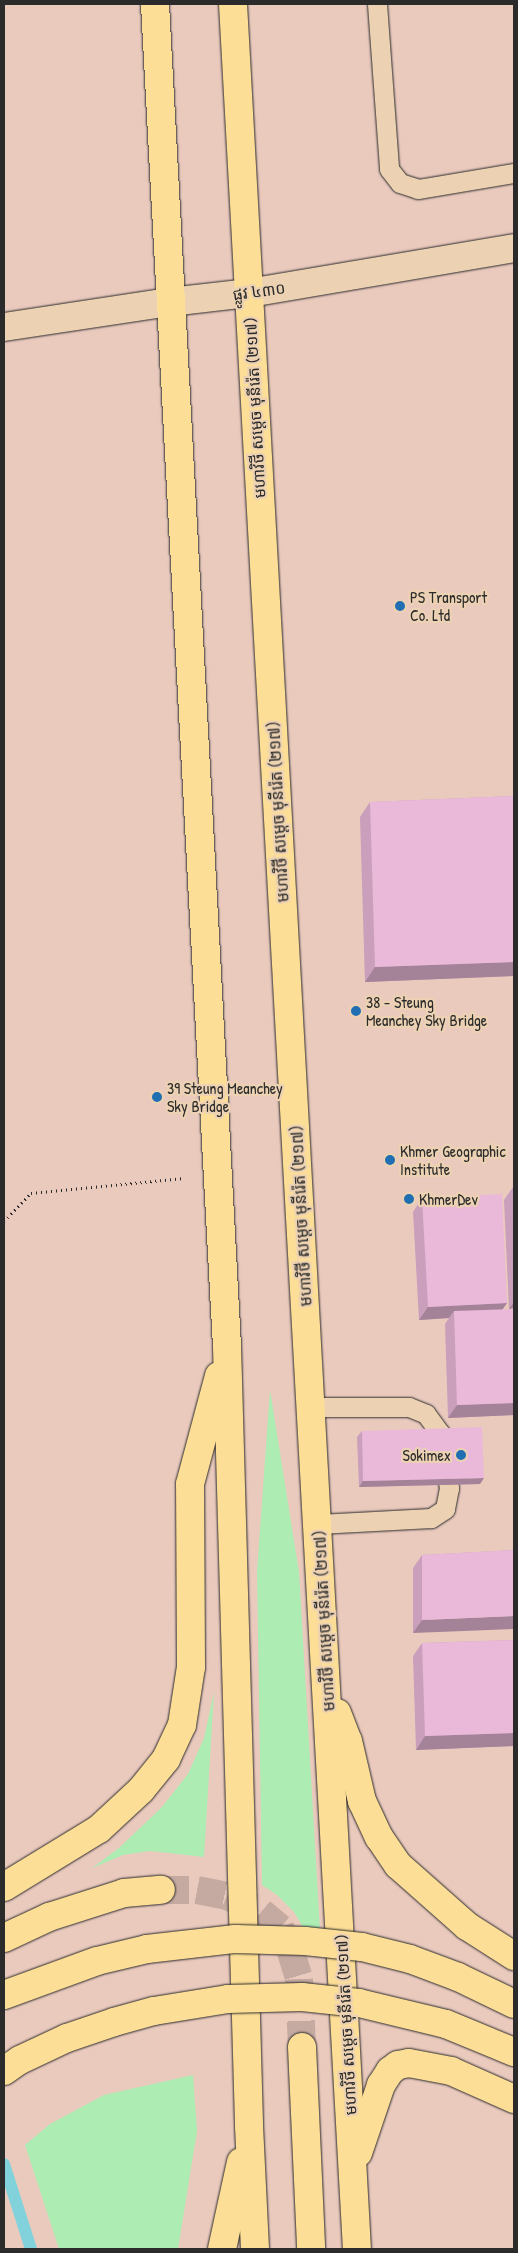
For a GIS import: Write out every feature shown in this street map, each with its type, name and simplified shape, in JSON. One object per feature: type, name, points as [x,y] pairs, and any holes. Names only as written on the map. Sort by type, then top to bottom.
[{"type":"main road","points":[[155,4],[227,1346],[249,2126],[255,2249]]},
{"type":"main road","name":"មហាវិថី សម្តេច មុនីរ៉េត (២១៧)","points":[[233,4],[328,1688],[356,2249]]},
{"type":"main road","points":[[4,1887],[99,1829],[141,1790],[166,1759],[182,1725],[191,1667],[190,1484],[227,1346]]},
{"type":"main road","points":[[328,1688],[348,1741],[362,1801],[378,1837],[398,1865],[467,1926],[514,1956]]},
{"type":"main road","points":[[4,1938],[50,1917],[124,1894],[160,1890]]},
{"type":"main road","points":[[4,1995],[62,1972],[106,1959],[156,1948],[235,1940],[305,1941],[362,1947],[410,1959],[458,1977],[514,2004]]},
{"type":"main road","points":[[4,2071],[20,2060],[67,2038],[114,2022],[154,2011],[228,1998],[302,1997],[359,2003],[446,2024],[514,2052]]},
{"type":"main road","points":[[302,2047],[311,2249]]},
{"type":"main road","points":[[353,2166],[381,2085],[390,2071],[398,2065],[409,2063],[451,2070],[514,2099]]},
{"type":"main road","points":[[222,2249],[249,2126]]},
{"type":"street","name":"ផ្លូវ ៤៣០","points":[[4,327],[170,302],[249,293],[514,248]]},
{"type":"lane","points":[[377,4],[389,169],[400,184],[418,189],[514,173]]},
{"type":"lane","points":[[312,1407],[409,1407],[426,1414],[440,1433],[449,1488],[445,1509],[431,1518],[318,1524]]},
{"type":"path","points":[[4,1221],[32,1193],[218,1174]]},
{"type":"green space","points":[[270,1390],[299,1572],[320,1930],[304,1929],[294,1912],[277,1895],[262,1885],[257,1572]]},
{"type":"green space","points":[[214,1692],[204,1857],[150,1851],[123,1855],[92,1868],[119,1848],[162,1807],[188,1774],[204,1738]]},
{"type":"green space","points":[[193,2075],[197,2131],[178,2249],[59,2249],[25,2145],[50,2124],[104,2095]]},
{"type":"building","points":[[514,796],[514,962],[375,967],[370,802]]},
{"type":"building","points":[[502,1194],[507,1303],[428,1307],[422,1198]]},
{"type":"building","points":[[514,1309],[514,1403],[457,1405],[454,1311]]},
{"type":"building","points":[[482,1427],[484,1478],[363,1481],[362,1431]]},
{"type":"building","points":[[514,1550],[514,1616],[422,1620],[422,1555]]},
{"type":"building","points":[[514,1640],[514,1733],[425,1736],[422,1643]]},
{"type":"waterway","points":[[4,2164],[31,2249]]},
{"type":"tunnel","points":[[161,1890],[197,1890],[227,1896],[261,1912],[280,1928],[290,1949],[299,1979],[302,2047]]},
{"type":"place","name":"PS Transport Co. Ltd","points":[[400,606]]},
{"type":"place","name":"38 - Steung Meanchey Sky Bridge","points":[[356,1011]]},
{"type":"place","name":"39 Steung Meanchey Sky Bridge","points":[[157,1097]]},
{"type":"place","name":"Khmer Geographic Institute","points":[[390,1160]]},
{"type":"place","name":"KhmerDev","points":[[409,1199]]},
{"type":"place","name":"Sokimex","points":[[461,1455]]}]
